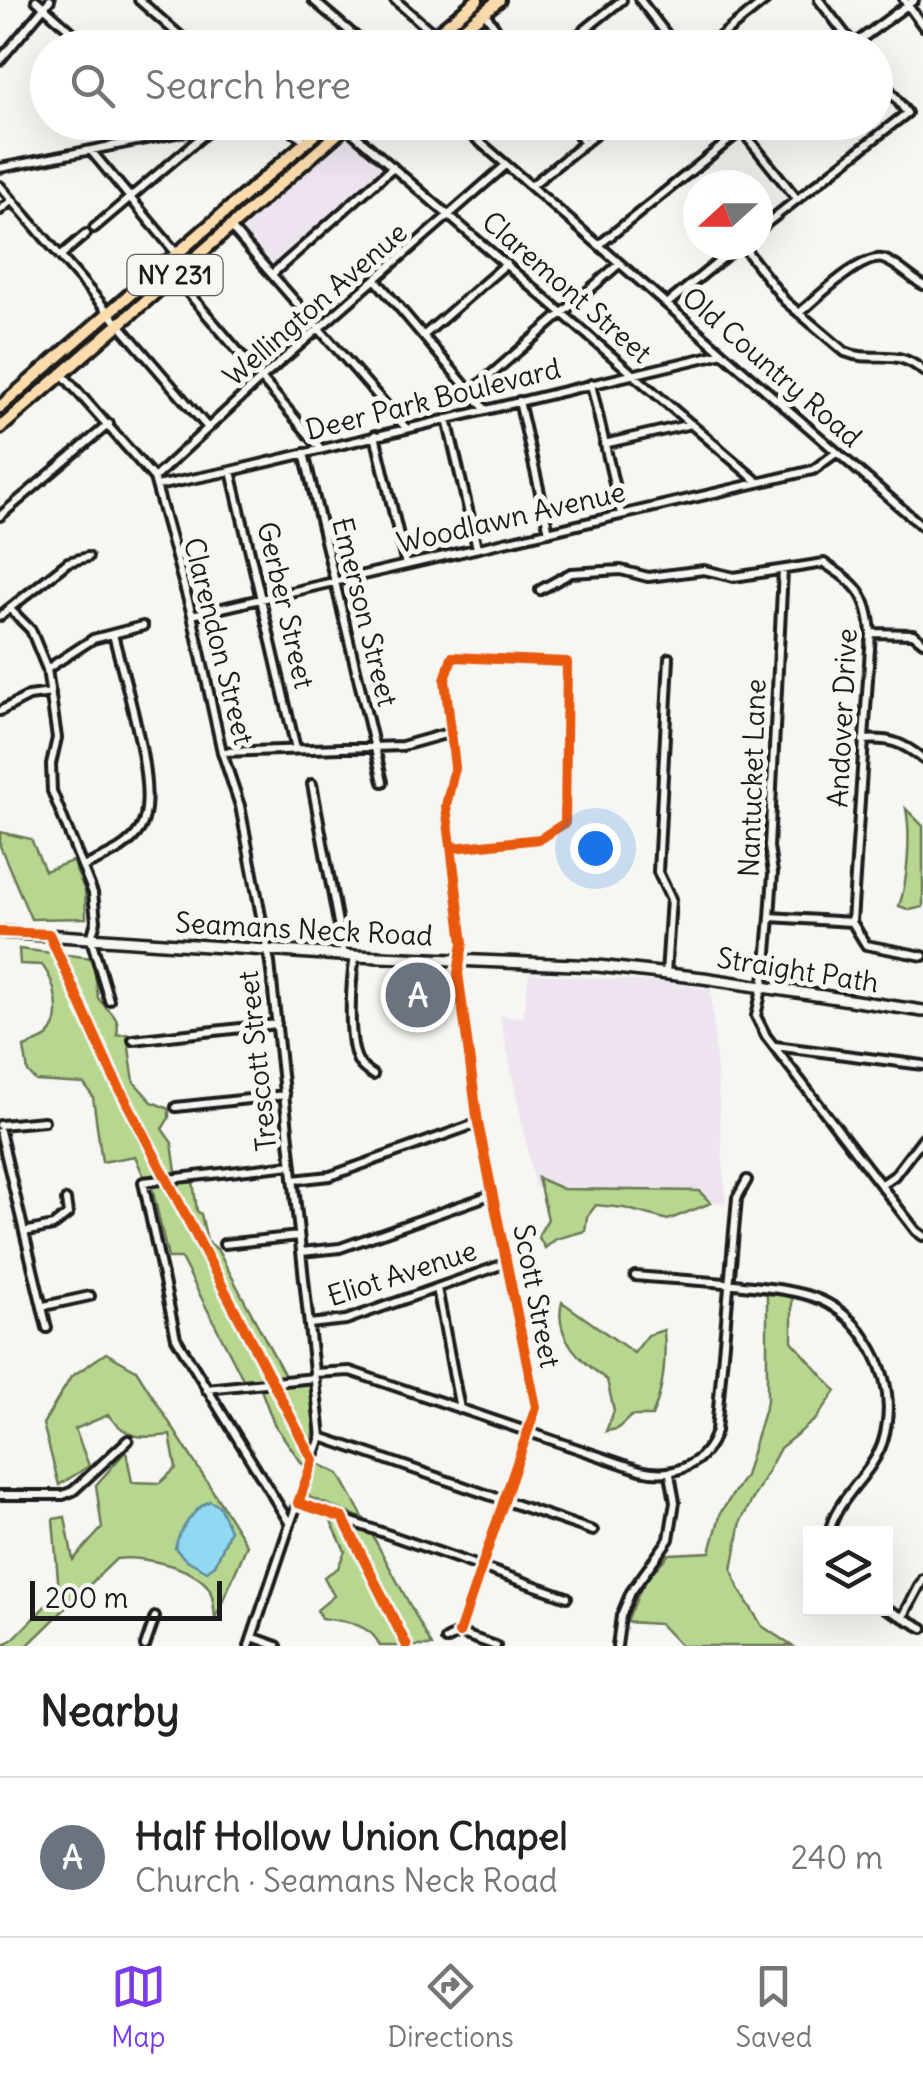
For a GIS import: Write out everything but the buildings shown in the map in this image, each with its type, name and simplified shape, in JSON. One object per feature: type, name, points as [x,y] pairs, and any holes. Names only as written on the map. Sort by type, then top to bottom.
[{"type":"main road","points":[[462,30],[499,0]]},
{"type":"main road","points":[[441,30],[474,1]]},
{"type":"main road","name":"NY 231","points":[[0,407],[308,140]]},
{"type":"main road","name":"NY 231","points":[[0,428],[331,140]]},
{"type":"main road","name":"Seamans Neck Road","points":[[0,932],[350,956],[598,966],[666,974]]},
{"type":"main road","name":"Straight Path","points":[[666,974],[923,1011]]},
{"type":"street","points":[[36,0],[47,3],[73,30]]},
{"type":"street","points":[[139,0],[173,30]]},
{"type":"street","points":[[314,0],[348,30]]},
{"type":"street","points":[[395,0],[429,30]]},
{"type":"street","points":[[584,30],[622,0]]},
{"type":"street","points":[[640,0],[664,30]]},
{"type":"street","points":[[728,30],[766,0]]},
{"type":"street","points":[[819,0],[841,30]]},
{"type":"street","points":[[873,30],[909,2],[923,26]]},
{"type":"street","points":[[0,60],[47,3]]},
{"type":"street","points":[[484,12],[497,30]]},
{"type":"street","points":[[893,94],[908,113],[893,125]]},
{"type":"street","points":[[0,168],[146,140]]},
{"type":"street","points":[[94,228],[198,140]]},
{"type":"street","name":"Claremont Street","points":[[364,140],[759,483]]},
{"type":"street","name":"Old Country Road","points":[[479,140],[720,354],[923,526]]},
{"type":"street","points":[[532,186],[588,140]]},
{"type":"street","points":[[599,246],[731,140]]},
{"type":"street","points":[[749,140],[796,200]]},
{"type":"street","points":[[773,218],[873,140]]},
{"type":"street","points":[[92,151],[178,255]]},
{"type":"street","name":"Wellington Avenue","points":[[155,482],[263,377],[506,165]]},
{"type":"street","points":[[272,274],[393,167]]},
{"type":"street","points":[[0,186],[208,428]]},
{"type":"street","points":[[0,210],[11,200]]},
{"type":"street","points":[[230,227],[405,428]]},
{"type":"street","points":[[60,256],[86,234]]},
{"type":"street","points":[[798,312],[860,264],[875,258],[888,260],[923,284]]},
{"type":"street","points":[[666,305],[722,260]]},
{"type":"street","points":[[753,260],[785,301],[846,352],[855,356],[904,358],[923,371]]},
{"type":"street","points":[[423,336],[506,264]]},
{"type":"street","points":[[471,392],[619,264]]},
{"type":"street","points":[[175,276],[322,449]]},
{"type":"street","points":[[376,280],[486,409]]},
{"type":"street","name":"Deer Park Boulevard","points":[[155,482],[231,471],[720,354]]},
{"type":"street","name":"Clarendon Street","points":[[63,375],[155,482],[192,615],[222,752],[240,806],[266,951]]},
{"type":"street","points":[[591,384],[621,514]]},
{"type":"street","points":[[518,401],[549,532]]},
{"type":"street","points":[[447,418],[477,548]]},
{"type":"street","points":[[0,516],[108,424]]},
{"type":"street","points":[[604,444],[692,424]]},
{"type":"street","points":[[376,434],[406,565]]},
{"type":"street","name":"Emerson Street","points":[[304,453],[382,782]]},
{"type":"street","name":"Woodlawn Avenue","points":[[192,615],[813,470],[836,453]]},
{"type":"street","name":"Gerber Street","points":[[231,471],[296,749]]},
{"type":"street","points":[[0,616],[68,562],[88,557]]},
{"type":"street","name":"Andover Drive","points":[[540,590],[571,574],[621,570],[648,577],[704,570],[734,577],[824,563],[849,580],[869,604],[871,633],[852,922]]},
{"type":"street","name":"Nantucket Lane","points":[[782,570],[769,846],[773,873],[756,1016],[759,1027],[923,1236]]},
{"type":"street","points":[[10,609],[31,630],[47,668],[57,738],[52,791],[96,908],[92,939],[109,1000]]},
{"type":"street","points":[[47,668],[94,639],[143,626]]},
{"type":"street","points":[[871,633],[913,634],[923,642]]},
{"type":"street","points":[[83,868],[124,847],[141,829],[148,813],[147,780],[113,634]]},
{"type":"street","name":"Scott Street","points":[[453,848],[540,838],[565,823],[567,662],[452,656],[445,680],[454,767],[446,806],[464,943],[458,973],[478,1123],[536,1407],[459,1633]]},
{"type":"street","points":[[666,974],[671,899],[658,872],[669,658]]},
{"type":"street","points":[[0,711],[28,696],[51,692]]},
{"type":"street","points":[[222,752],[402,746],[452,732]]},
{"type":"street","points":[[864,740],[890,738],[923,759]]},
{"type":"street","points":[[312,784],[350,956],[358,1063],[373,1076]]},
{"type":"street","points":[[770,916],[852,922],[866,945],[923,956]]},
{"type":"street","name":"Trescott Street","points":[[250,1642],[320,1436],[266,951]]},
{"type":"street","points":[[133,1040],[277,1024]]},
{"type":"street","points":[[774,1046],[923,1065]]},
{"type":"street","points":[[176,1107],[285,1095]]},
{"type":"street","points":[[44,1121],[0,1128],[47,1328]]},
{"type":"street","points":[[293,1180],[330,1176],[478,1123]]},
{"type":"street","points":[[881,1186],[894,1176],[923,1138]]},
{"type":"street","points":[[290,1524],[176,1338],[143,1182],[291,1166]]},
{"type":"street","points":[[206,1389],[350,1371],[640,1470],[670,1474],[696,1462],[716,1432],[738,1198],[747,1180]]},
{"type":"street","points":[[301,1252],[340,1248],[493,1194]]},
{"type":"street","points":[[24,1232],[53,1226],[68,1214],[66,1200]]},
{"type":"street","points":[[224,1244],[299,1236]]},
{"type":"street","name":"Eliot Avenue","points":[[309,1324],[346,1320],[507,1263]]},
{"type":"street","points":[[635,1276],[808,1293],[852,1321],[880,1363],[888,1414],[883,1439],[870,1469],[832,1526]]},
{"type":"street","points":[[437,1288],[460,1409]]},
{"type":"street","points":[[44,1306],[90,1296]]},
{"type":"street","points":[[320,1436],[594,1531]]},
{"type":"street","points":[[0,1496],[63,1495],[73,1491],[128,1440]]},
{"type":"street","points":[[618,1646],[621,1616],[631,1592],[669,1539],[675,1502],[670,1474]]},
{"type":"street","points":[[298,1503],[567,1597]]},
{"type":"street","points":[[903,1618],[923,1580]]},
{"type":"street","points":[[893,1612],[923,1628]]},
{"type":"street","points":[[145,1646],[155,1617]]},
{"type":"street","points":[[446,1640],[459,1633],[496,1646]]},
{"type":"street","points":[[250,1642],[277,1646]]},
{"type":"shaded area","points":[[344,140],[356,140],[386,166],[272,267],[240,230]]},
{"type":"shaded area","points":[[529,973],[711,989],[726,1203],[535,1187],[500,1016],[523,1017]]},
{"type":"green space","points":[[906,809],[923,826],[923,907],[910,910],[899,906],[908,858]]},
{"type":"green space","points":[[0,832],[31,839],[45,871],[72,861],[85,891],[86,918],[31,919],[0,846]]},
{"type":"green space","points":[[19,949],[93,958],[98,998],[115,1018],[117,1035],[127,1034],[134,1082],[152,1102],[169,1109],[162,1129],[172,1143],[176,1172],[144,1177],[135,1156],[102,1162],[93,1097],[84,1084],[36,1081],[28,1072],[24,1047],[48,1036],[57,1010],[47,972],[42,965],[20,964]]},
{"type":"green space","points":[[538,1178],[563,1189],[699,1191],[711,1203],[668,1220],[596,1205],[587,1217],[585,1231],[556,1239],[545,1248],[538,1236],[548,1219]]},
{"type":"green space","points":[[193,1181],[207,1241],[217,1249],[285,1376],[243,1379],[181,1258],[168,1258],[152,1187]]},
{"type":"green space","points":[[767,1294],[792,1295],[792,1341],[836,1391],[816,1419],[780,1448],[741,1521],[732,1570],[762,1626],[792,1646],[681,1646],[660,1624],[627,1622],[643,1583],[669,1554],[710,1552],[721,1512],[745,1476],[767,1401]]},
{"type":"green space","points":[[562,1302],[634,1353],[648,1335],[664,1330],[663,1374],[652,1416],[631,1416],[617,1429],[606,1431],[614,1411],[607,1380],[579,1357],[566,1337],[560,1315]]},
{"type":"green space","points":[[106,1353],[136,1370],[247,1545],[215,1619],[208,1587],[190,1573],[152,1561],[116,1559],[27,1646],[1,1646],[13,1639],[59,1592],[53,1519],[65,1517],[73,1560],[102,1528],[96,1485],[126,1451],[132,1482],[160,1483],[176,1468],[170,1435],[135,1436],[108,1415],[75,1429],[89,1466],[59,1485],[43,1424],[71,1377]],"holes":[[[189,1522],[227,1538],[215,1565],[180,1534]]]},
{"type":"green space","points":[[311,1380],[316,1425],[306,1469],[274,1424],[260,1387]]},
{"type":"green space","points":[[317,1463],[339,1474],[364,1519],[309,1497],[308,1488]]},
{"type":"green space","points":[[329,1517],[370,1531],[432,1646],[380,1646],[363,1628],[321,1618],[317,1610],[334,1596],[324,1577],[338,1568],[345,1551]]},
{"type":"water","points":[[210,1501],[219,1506],[230,1530],[215,1565],[207,1571],[185,1559],[175,1548],[188,1521]]},
{"type":"cycle path","points":[[453,848],[540,839],[565,823],[567,662],[452,657],[445,680],[455,767],[446,806],[463,943],[458,973],[478,1123],[536,1407],[459,1633]]},
{"type":"cycle path","points":[[0,932],[49,934],[112,1074],[313,1460],[298,1503],[343,1518],[407,1646]]},
{"type":"place","name":"Half Hollow Union Chapel","points":[[418,995]]}]
